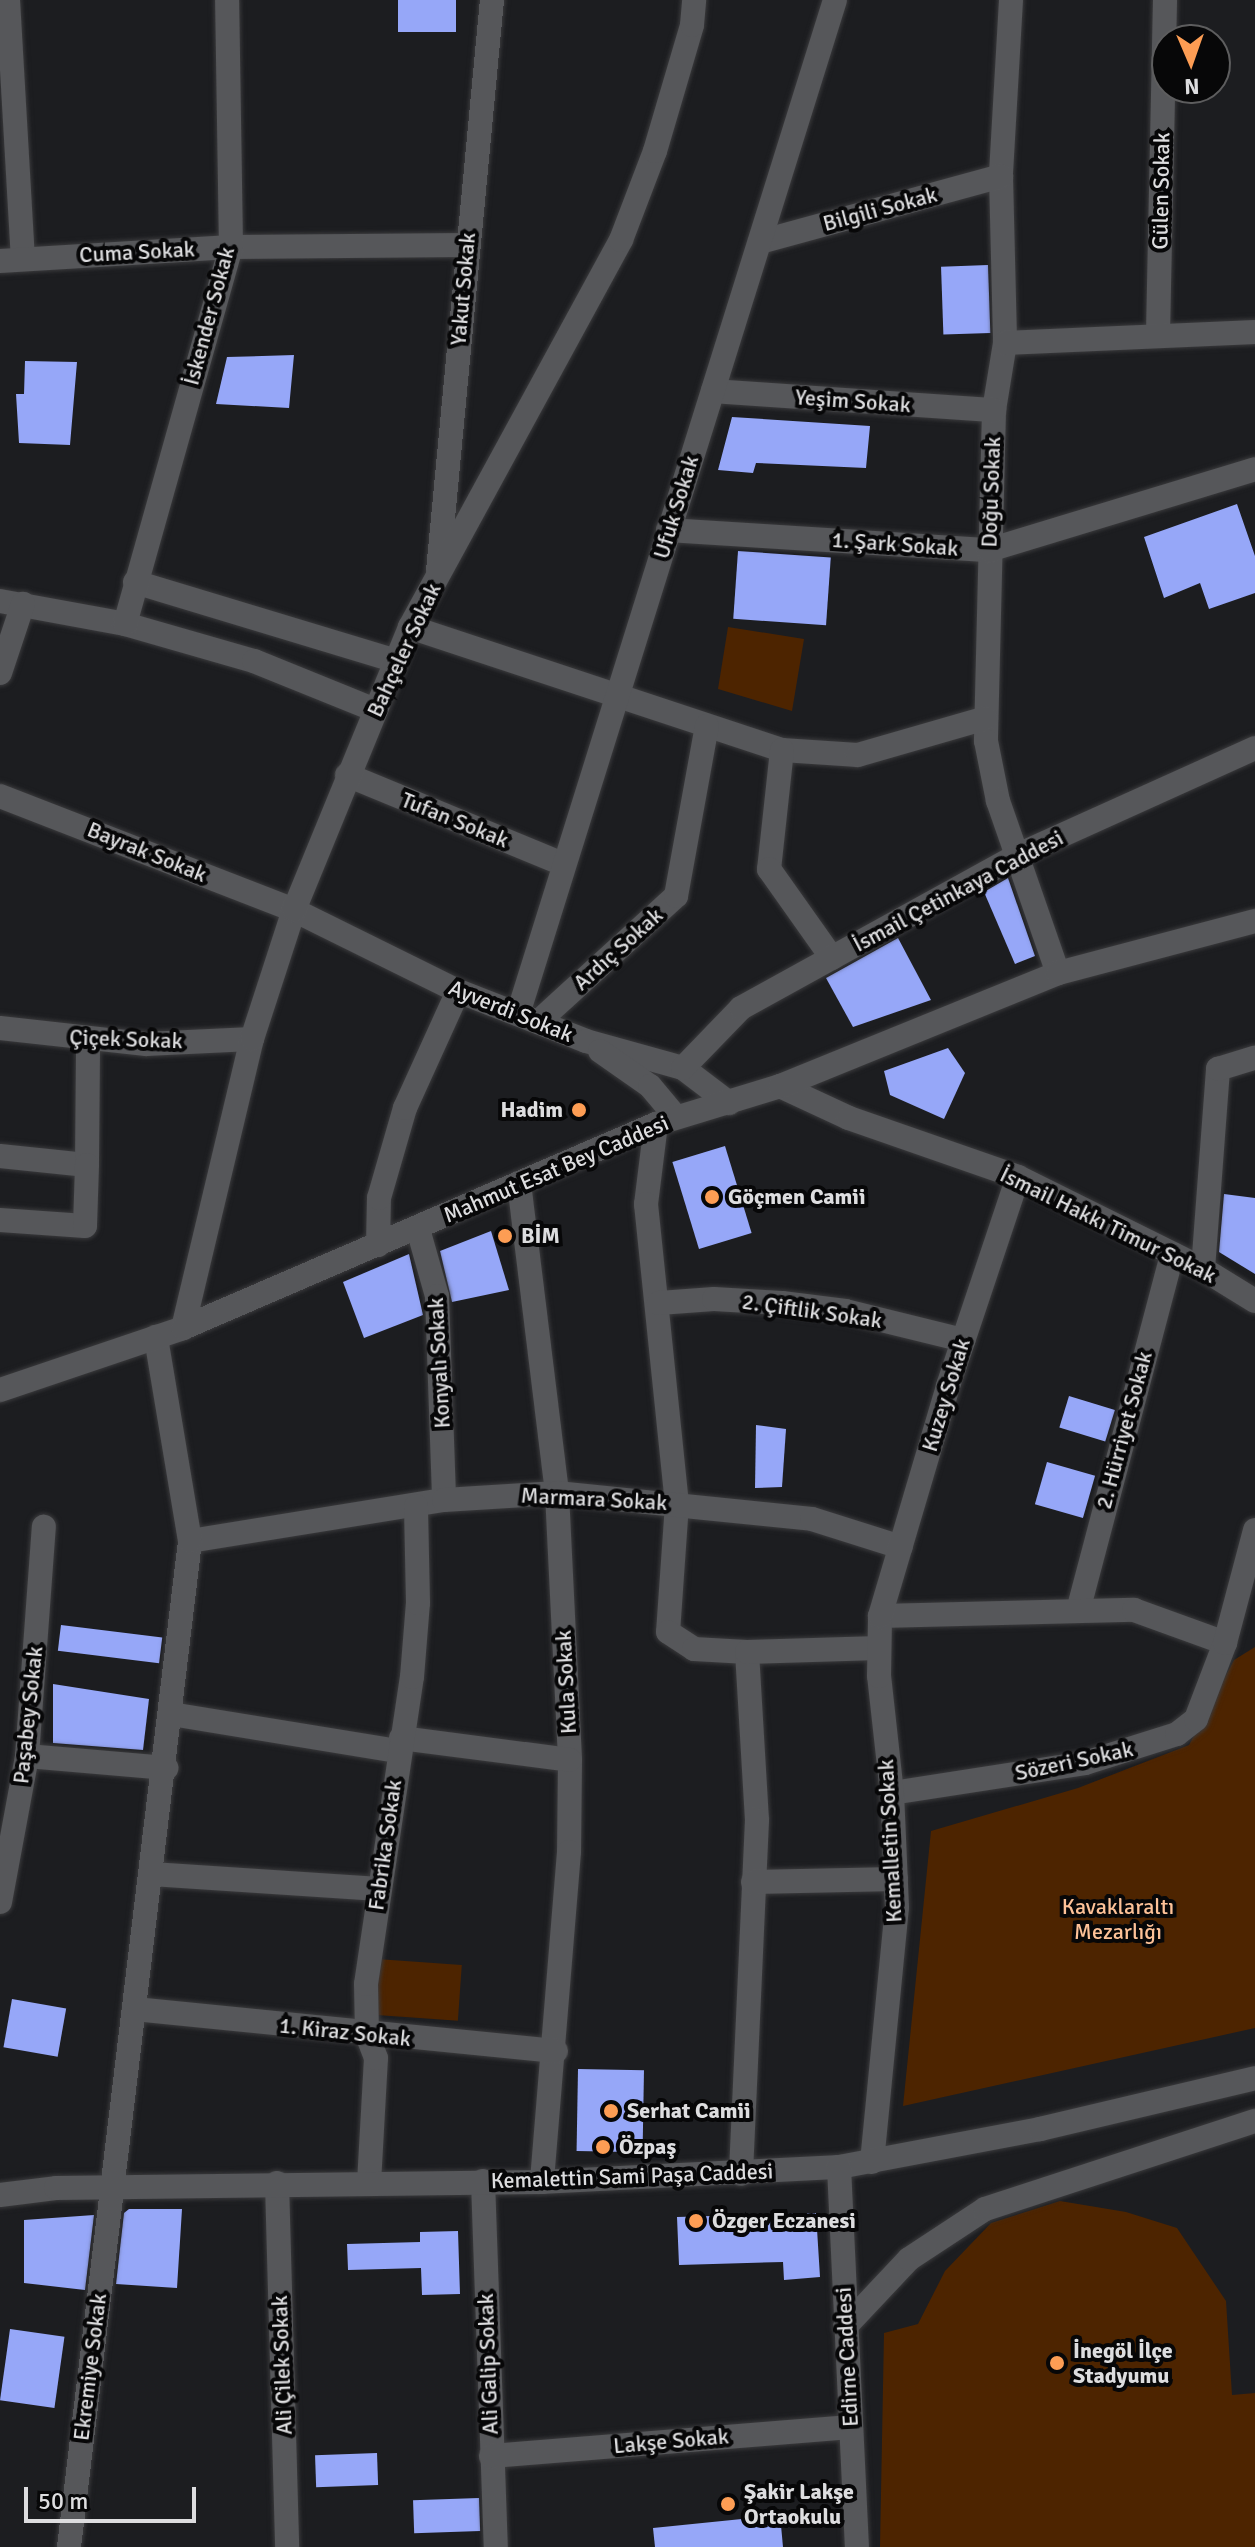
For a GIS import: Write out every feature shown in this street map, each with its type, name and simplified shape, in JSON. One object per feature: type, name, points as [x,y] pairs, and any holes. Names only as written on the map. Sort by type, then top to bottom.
[{"type":"street","points":[[8,0],[11,260]]},
{"type":"street","name":"İskender Sokak","points":[[125,624],[231,247],[227,0]]},
{"type":"street","name":"Yakut Sokak","points":[[437,578],[492,0]]},
{"type":"street","name":"Bahçeler Sokak","points":[[183,1328],[252,1039],[294,910],[410,627],[621,240],[655,151],[692,25],[694,0]]},
{"type":"street","name":"Ufuk Sokak","points":[[528,1018],[563,864],[621,696],[668,530],[835,0]]},
{"type":"street","name":"Doğu Sokak","points":[[1011,0],[1001,176],[1005,343],[994,410],[986,718],[998,801],[1058,973]]},
{"type":"street","name":"Gülen Sokak","points":[[1158,334],[1165,0]]},
{"type":"street","name":"Bilgili Sokak","points":[[760,242],[1001,176]]},
{"type":"street","name":"Cuma Sokak","points":[[11,260],[231,247],[467,245]]},
{"type":"street","points":[[1005,343],[1255,332]]},
{"type":"street","name":"Yeşim Sokak","points":[[713,391],[994,410]]},
{"type":"street","name":"1. Şark Sokak","points":[[668,530],[989,550],[1255,469]]},
{"type":"street","points":[[135,582],[396,661]]},
{"type":"street","points":[[0,673],[11,603],[125,624],[254,661],[375,710]]},
{"type":"street","points":[[410,627],[782,750],[858,755],[986,718]]},
{"type":"street","name":"Ardıç Sokak","points":[[528,1018],[676,896],[707,726]]},
{"type":"street","name":"İsmail Çetinkaya Caddesi","points":[[683,1068],[741,1008],[1018,855],[1255,748]]},
{"type":"street","points":[[782,750],[769,869],[832,958]]},
{"type":"street","name":"Tufan Sokak","points":[[347,775],[563,864]]},
{"type":"street","name":"Bayrak Sokak","points":[[0,796],[294,910]]},
{"type":"street","name":"Ayverdi Sokak","points":[[294,910],[458,991],[586,1041],[683,1068],[729,1103]]},
{"type":"street","name":"Mahmut Esat Bey Caddesi","points":[[0,1390],[183,1328],[666,1120],[780,1086],[1058,973],[1255,921]]},
{"type":"street","points":[[378,1245],[379,1198],[405,1108],[458,991]]},
{"type":"street","name":"Çiçek Sokak","points":[[0,1028],[146,1044],[252,1039]]},
{"type":"street","points":[[0,1220],[85,1226],[88,1039]]},
{"type":"street","points":[[586,1041],[650,1086],[666,1120],[646,1204],[659,1303],[677,1504],[668,1632],[694,1649],[747,1652],[879,1648]]},
{"type":"street","points":[[1203,1269],[1218,1069],[1255,1058]]},
{"type":"street","name":"İsmail Hakkı Timur Sokak","points":[[780,1086],[849,1118],[1018,1177],[1203,1269],[1255,1301]]},
{"type":"street","points":[[0,1156],[87,1165]]},
{"type":"street","name":"Kuzey Sokak","points":[[880,1616],[963,1340],[1018,1177]]},
{"type":"street","name":"Kula Sokak","points":[[519,1183],[557,1493],[570,1760],[556,2051],[542,2182]]},
{"type":"street","name":"Konyalı Sokak","points":[[418,1229],[437,1296],[444,1500]]},
{"type":"street","name":"2. Hürriyet Sokak","points":[[1079,1607],[1172,1254]]},
{"type":"street","name":"2. Çiftlik Sokak","points":[[659,1303],[714,1299],[782,1303],[845,1311],[963,1340]]},
{"type":"street","name":"Ekremiye Sokak","points":[[69,2547],[111,2187],[166,1768],[190,1541],[156,1337]]},
{"type":"street","name":"Marmara Sokak","points":[[190,1541],[444,1500],[557,1493],[812,1519],[901,1547]]},
{"type":"street","name":"Fabrika Sokak","points":[[369,2183],[376,2058],[367,2035],[366,1984],[418,1603],[416,1506]]},
{"type":"street","name":"Paşabey Sokak","points":[[2,1887],[27,1756],[44,1527]]},
{"type":"street","name":"Sözeri Sokak","points":[[892,1793],[1085,1763],[1177,1734],[1196,1719],[1225,1643],[1255,1530]]},
{"type":"street","points":[[880,1616],[972,1616],[1079,1607],[1134,1610],[1225,1643]]},
{"type":"street","name":"Kemalletin Sokak","points":[[872,2162],[896,1879],[879,1648],[880,1616]]},
{"type":"street","points":[[741,2174],[756,1762],[747,1652]]},
{"type":"street","points":[[171,1714],[400,1744],[570,1760]]},
{"type":"street","points":[[27,1756],[166,1768]]},
{"type":"street","points":[[152,1874],[379,1889]]},
{"type":"street","points":[[753,1882],[896,1879]]},
{"type":"street","name":"1. Kiraz Sokak","points":[[134,2009],[367,2035],[556,2051]]},
{"type":"street","name":"Kemalettin Sami Paşa Caddesi","points":[[0,2195],[111,2187],[277,2183],[542,2182],[839,2167],[1255,2078]]},
{"type":"street","points":[[845,2327],[909,2259],[985,2209],[1255,2121]]},
{"type":"street","name":"Edirne Caddesi","points":[[839,2167],[857,2547]]},
{"type":"street","name":"Ali Galip Sokak","points":[[483,2181],[496,2547]]},
{"type":"street","name":"Ali Çilek Sokak","points":[[277,2183],[287,2547]]},
{"type":"street","name":"Lakşe Sokak","points":[[491,2456],[851,2427]]},
{"type":"green space","points":[[728,627],[804,639],[792,711],[718,689]]},
{"type":"green space","name":"Kavaklaraltı Mezarlığı","points":[[1255,1647],[1255,2028],[903,2106],[931,1831],[1078,1788],[1189,1745],[1234,1660]]},
{"type":"green space","points":[[377,1959],[462,1965],[458,2021],[373,2015]]},
{"type":"green space","name":"İnegöl İlçe Stadyumu","points":[[1060,2201],[1126,2212],[1177,2228],[1226,2301],[1232,2395],[1255,2393],[1255,2547],[880,2547],[884,2333],[918,2324],[945,2271],[991,2223]]},
{"type":"building","points":[[398,0],[456,0],[456,32],[398,32]]},
{"type":"building","points":[[988,265],[990,333],[943,335],[941,267]]},
{"type":"building","points":[[294,355],[289,408],[216,404],[227,357]]},
{"type":"building","points":[[25,361],[77,362],[70,445],[19,443],[16,394],[24,394]]},
{"type":"building","points":[[732,417],[870,426],[866,468],[756,463],[753,473],[718,470]]},
{"type":"building","points":[[1237,504],[1255,556],[1255,593],[1209,609],[1200,583],[1164,598],[1144,537]]},
{"type":"building","points":[[738,551],[831,557],[826,625],[733,619]]},
{"type":"building","points":[[1008,878],[1035,956],[1015,964],[984,892]]},
{"type":"building","points":[[898,938],[931,1000],[853,1027],[826,978]]},
{"type":"building","points":[[948,1048],[965,1073],[944,1119],[890,1095],[884,1071]]},
{"type":"building","name":"Göçmen Camii","points":[[725,1146],[752,1233],[699,1249],[672,1162]]},
{"type":"building","points":[[1224,1194],[1255,1198],[1255,1274],[1219,1252]]},
{"type":"building","points":[[491,1231],[509,1290],[452,1302],[440,1251]]},
{"type":"building","points":[[409,1254],[423,1315],[364,1338],[343,1282]]},
{"type":"building","points":[[1069,1396],[1115,1410],[1105,1442],[1059,1428]]},
{"type":"building","points":[[756,1425],[786,1429],[782,1487],[755,1488]]},
{"type":"building","points":[[1047,1462],[1095,1476],[1083,1518],[1035,1504]]},
{"type":"building","points":[[61,1625],[162,1637],[159,1663],[58,1651]]},
{"type":"building","points":[[53,1684],[149,1699],[143,1750],[53,1743]]},
{"type":"building","points":[[12,1999],[66,2009],[58,2057],[3,2047]]},
{"type":"building","name":"Serhat Camii","points":[[578,2069],[644,2070],[643,2152],[577,2151]]},
{"type":"building","points":[[129,2209],[182,2209],[177,2288],[116,2284],[124,2213]]},
{"type":"building","points":[[816,2213],[820,2277],[784,2280],[783,2262],[679,2265],[677,2217]]},
{"type":"building","points":[[94,2215],[85,2290],[24,2283],[24,2220]]},
{"type":"building","points":[[458,2231],[460,2294],[422,2295],[421,2268],[348,2270],[347,2244],[420,2242],[420,2232]]},
{"type":"building","points":[[10,2329],[64,2337],[54,2408],[0,2400]]},
{"type":"building","points":[[377,2453],[378,2485],[316,2487],[315,2455]]},
{"type":"building","points":[[479,2498],[480,2531],[414,2533],[413,2500]]},
{"type":"building","points":[[780,2515],[783,2547],[655,2547],[653,2528]]},
{"type":"place","name":"Hadim","points":[[579,1110]]},
{"type":"place","name":"Göçmen Camii","points":[[712,1197]]},
{"type":"place","name":"BİM","points":[[505,1236]]},
{"type":"place","name":"Serhat Camii","points":[[611,2111]]},
{"type":"place","name":"Özpaş","points":[[603,2147]]},
{"type":"place","name":"Özger Eczanesi","points":[[696,2221]]},
{"type":"place","name":"İnegöl İlçe Stadyumu","points":[[1057,2363]]},
{"type":"place","name":"Şakir Lakşe Ortaokulu","points":[[728,2504]]}]
